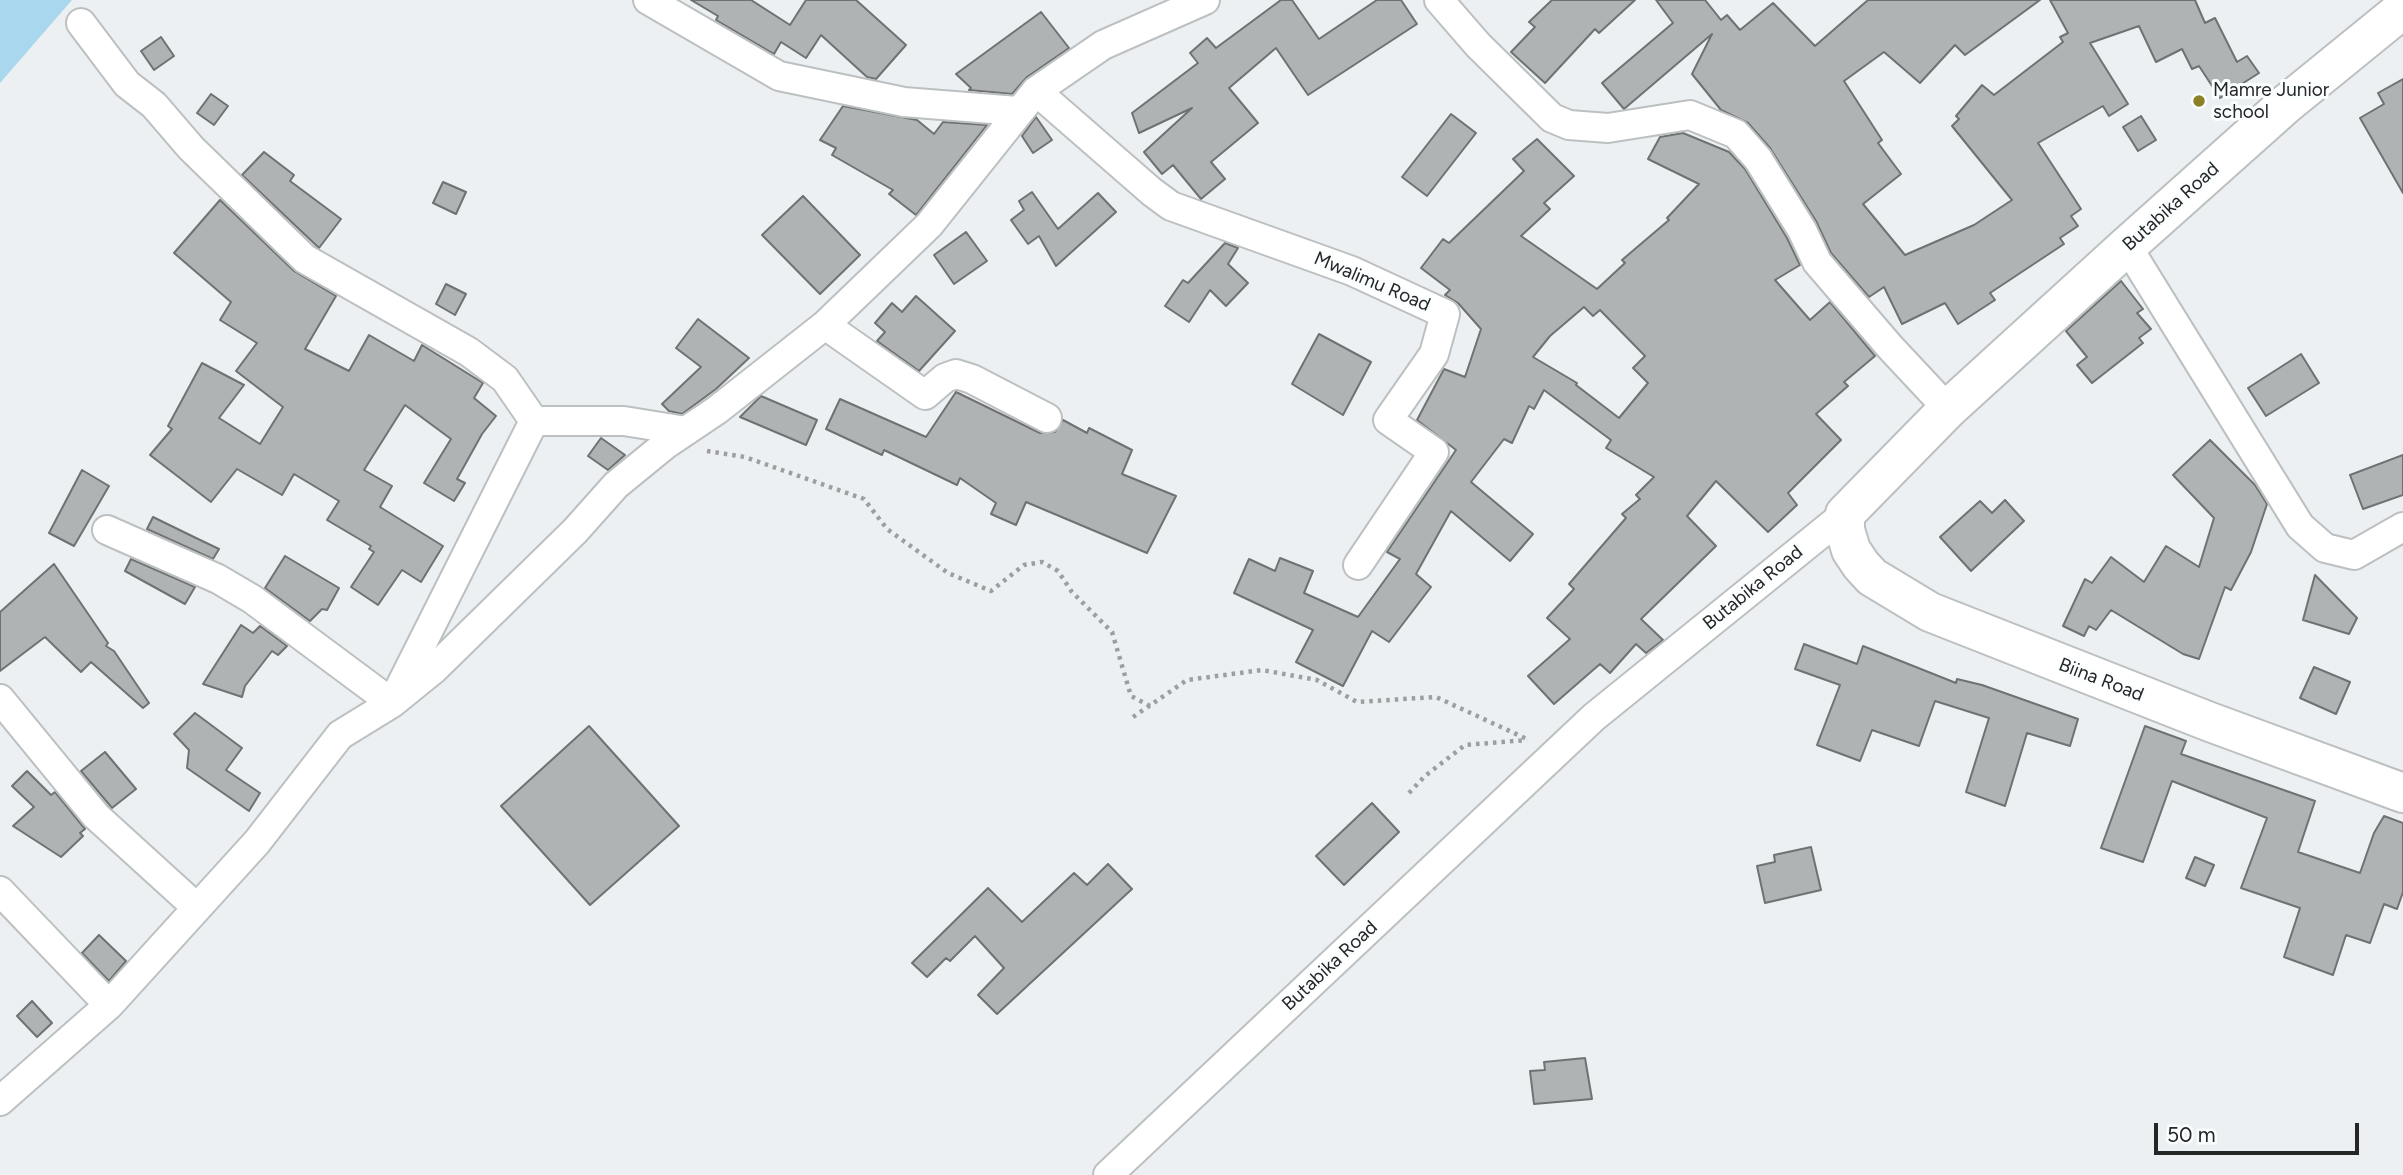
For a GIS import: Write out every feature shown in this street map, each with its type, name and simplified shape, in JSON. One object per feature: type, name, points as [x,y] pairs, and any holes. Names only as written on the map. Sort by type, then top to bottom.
[{"type":"main road","name":"Butabika Road","points":[[1845,514],[1948,409],[2127,246],[2285,106],[2403,9]]},
{"type":"main road","name":"Biina Road","points":[[1845,514],[1845,530],[1851,550],[1860,565],[1872,577],[1930,611],[2197,717],[2403,793]]},
{"type":"street","points":[[648,0],[779,76],[904,102],[1017,111]]},
{"type":"street","points":[[0,1101],[109,1005],[196,906],[257,842],[340,736],[392,703],[434,669],[575,531],[616,485],[825,325],[929,225],[1035,90],[1103,45],[1205,0]]},
{"type":"street","points":[[1439,0],[1478,46],[1552,118],[1569,125],[1608,128],[1690,115],[1736,134],[1758,159],[1802,230],[1817,262],[1889,347],[1948,409]]},
{"type":"street","points":[[80,23],[127,83],[154,105],[191,148],[305,259],[469,352],[505,379],[534,421]]},
{"type":"street","name":"Mwalimu Road","points":[[1035,90],[1171,206],[1352,271],[1444,314],[1434,354],[1388,420],[1434,452],[1358,565]]},
{"type":"street","points":[[2127,246],[2300,526],[2325,548],[2354,555],[2403,527]]},
{"type":"street","points":[[825,325],[925,395],[945,378],[956,374],[972,379],[1047,418]]},
{"type":"street","points":[[534,421],[624,421],[675,438]]},
{"type":"street","points":[[392,703],[534,421]]},
{"type":"street","name":"Butabika Road","points":[[1108,1175],[1594,716],[1845,514]]},
{"type":"street","points":[[107,530],[218,579],[252,599],[392,703]]},
{"type":"street","points":[[0,699],[96,816],[196,906]]},
{"type":"street","points":[[0,891],[109,1005]]},
{"type":"path","points":[[675,438],[745,457],[864,499],[887,529],[948,573],[991,591],[1024,565],[1042,562],[1058,571],[1072,592],[1112,632],[1131,696],[1150,705]]},
{"type":"path","points":[[1133,717],[1187,680],[1262,670],[1317,680],[1357,702],[1436,697],[1530,740]]},
{"type":"path","points":[[1409,793],[1425,776],[1465,745],[1530,740],[1542,735]]},
{"type":"shaded area","points":[[0,0],[72,0],[0,83]]},
{"type":"building","points":[[691,0],[751,0],[790,25],[806,0],[856,0],[906,45],[876,79],[867,77],[821,35],[806,58],[781,42],[774,54],[716,20],[718,16]]},
{"type":"building","points":[[1281,0],[1292,0],[1319,39],[1377,0],[1401,0],[1417,24],[1308,95],[1276,48],[1229,88],[1258,123],[1211,162],[1225,179],[1201,199],[1173,165],[1162,174],[1144,152],[1192,108],[1139,133],[1132,113],[1198,63],[1190,53],[1207,38],[1216,48]]},
{"type":"building","points":[[1552,0],[1635,0],[1599,33],[1595,29],[1545,83],[1511,52],[1535,27],[1529,22]]},
{"type":"building","points":[[1656,0],[1705,0],[1721,20],[1727,15],[1740,30],[1773,3],[1815,46],[1868,0],[2040,0],[1965,55],[1955,45],[1920,83],[1884,52],[1844,81],[1882,140],[1878,143],[1901,174],[1863,204],[1905,255],[1974,225],[2012,200],[1952,126],[1959,119],[1956,116],[1982,85],[1994,95],[2063,42],[2060,37],[2068,33],[2050,0],[2195,0],[2205,23],[2215,18],[2237,62],[2247,56],[2259,73],[2220,98],[2199,66],[2192,69],[2182,49],[2156,62],[2139,26],[2090,43],[2128,104],[2109,116],[2103,106],[2038,143],[2081,209],[2071,216],[2078,226],[2060,238],[2064,244],[1990,293],[1995,300],[1958,324],[1945,303],[1902,324],[1884,287],[1869,297],[1831,253],[1816,221],[1770,148],[1748,123],[1721,110],[1692,74],[1712,34],[1624,109],[1602,83],[1673,23]]},
{"type":"building","points":[[1041,12],[1069,48],[1027,77],[1012,94],[969,90],[971,88],[956,74]]},
{"type":"building","points":[[161,37],[174,56],[154,70],[141,51]]},
{"type":"building","points":[[2403,79],[2403,193],[2360,118],[2384,104],[2378,93]]},
{"type":"building","points":[[211,94],[228,106],[214,125],[197,113]]},
{"type":"building","points":[[843,106],[917,120],[934,134],[943,122],[987,125],[916,215],[889,194],[893,190],[832,155],[836,148],[820,140]]},
{"type":"building","points":[[1451,114],[1476,133],[1427,196],[1402,177]]},
{"type":"building","points":[[2141,116],[2156,140],[2138,151],[2123,127]]},
{"type":"building","points":[[1036,117],[1052,140],[1033,153],[1022,136]]},
{"type":"building","points":[[1683,133],[1729,152],[1745,169],[1787,238],[1800,265],[1775,280],[1810,320],[1830,302],[1875,356],[1844,382],[1848,386],[1816,414],[1841,440],[1788,493],[1797,505],[1768,532],[1716,481],[1687,516],[1716,546],[1641,619],[1663,640],[1646,653],[1636,644],[1610,673],[1600,664],[1554,704],[1528,676],[1570,639],[1547,618],[1574,589],[1569,584],[1626,518],[1622,514],[1640,499],[1636,495],[1654,477],[1606,448],[1611,440],[1544,390],[1534,409],[1529,406],[1512,443],[1504,439],[1471,482],[1533,534],[1510,561],[1451,511],[1416,574],[1431,587],[1389,642],[1372,631],[1343,686],[1296,662],[1313,630],[1234,593],[1249,559],[1275,571],[1280,558],[1313,571],[1304,593],[1358,617],[1400,559],[1387,552],[1456,450],[1417,420],[1444,369],[1465,377],[1481,329],[1458,303],[1445,295],[1450,290],[1421,268],[1443,239],[1449,243],[1524,171],[1513,159],[1537,139],[1574,176],[1544,203],[1550,209],[1521,236],[1597,289],[1625,263],[1622,260],[1669,220],[1667,218],[1699,184],[1648,159],[1660,137]],"holes":[[[1584,307],[1593,316],[1600,310],[1645,356],[1633,368],[1648,383],[1619,418],[1576,385],[1577,383],[1533,357],[1550,336]]]},
{"type":"building","points":[[264,152],[294,175],[290,181],[341,219],[319,248],[242,175]]},
{"type":"building","points":[[443,182],[466,192],[456,214],[433,203]]},
{"type":"building","points":[[1032,192],[1058,229],[1098,193],[1116,212],[1056,266],[1039,236],[1028,244],[1011,220],[1024,210],[1019,201]]},
{"type":"building","points":[[803,196],[860,255],[820,294],[762,235]]},
{"type":"building","points":[[220,200],[294,271],[336,296],[305,349],[349,371],[369,335],[414,361],[422,345],[483,383],[474,398],[496,416],[482,434],[457,479],[465,483],[454,501],[424,483],[451,439],[405,405],[364,470],[392,486],[380,507],[443,546],[421,582],[402,570],[378,605],[351,587],[374,552],[369,549],[371,546],[327,520],[339,501],[294,474],[282,495],[237,469],[211,502],[150,455],[172,429],[168,426],[202,363],[244,385],[219,418],[260,444],[283,407],[236,371],[257,343],[220,320],[231,302],[174,253]]},
{"type":"building","points":[[966,232],[987,261],[954,284],[934,255]]},
{"type":"building","points":[[1225,243],[1238,248],[1228,264],[1248,283],[1226,306],[1210,290],[1189,322],[1165,306],[1183,280],[1188,283]]},
{"type":"building","points":[[2121,281],[2143,309],[2137,313],[2151,329],[2139,338],[2143,343],[2092,383],[2077,365],[2087,357],[2066,331]]},
{"type":"building","points":[[446,284],[466,294],[455,315],[436,304]]},
{"type":"building","points":[[916,296],[955,331],[919,371],[877,341],[885,332],[875,323],[892,303],[902,312]]},
{"type":"building","points":[[698,319],[749,358],[716,389],[682,414],[669,411],[662,404],[701,367],[676,348]]},
{"type":"building","points":[[1319,334],[1371,362],[1343,415],[1292,384]]},
{"type":"building","points":[[2301,354],[2319,383],[2266,416],[2248,388]]},
{"type":"building","points":[[956,392],[1040,433],[1055,432],[1063,420],[1087,433],[1089,428],[1132,450],[1122,474],[1176,496],[1147,553],[1026,502],[1016,525],[991,514],[996,503],[960,478],[957,485],[884,450],[882,455],[826,429],[840,399],[926,437]]},
{"type":"building","points":[[761,396],[817,420],[806,445],[740,417]]},
{"type":"building","points":[[601,438],[625,455],[608,470],[588,456]]},
{"type":"building","points":[[2210,440],[2255,485],[2267,504],[2251,552],[2231,590],[2225,587],[2199,659],[2183,654],[2111,610],[2096,630],[2089,626],[2084,636],[2063,626],[2085,579],[2092,583],[2111,557],[2144,582],[2166,546],[2199,567],[2214,518],[2173,475]]},
{"type":"building","points":[[2403,455],[2403,495],[2363,509],[2350,475]]},
{"type":"building","points":[[82,470],[109,486],[74,546],[49,533]]},
{"type":"building","points":[[2005,500],[2024,521],[1971,571],[1940,537],[1980,501],[1992,513]]},
{"type":"building","points":[[153,517],[219,549],[213,559],[147,529]]},
{"type":"building","points":[[285,556],[339,588],[327,610],[322,609],[310,621],[265,588]]},
{"type":"building","points":[[131,559],[195,587],[185,604],[125,571]]},
{"type":"building","points":[[54,564],[108,643],[106,646],[114,651],[149,703],[143,708],[91,662],[81,672],[45,637],[0,671],[0,612]]},
{"type":"building","points":[[2315,575],[2357,618],[2349,634],[2303,620]]},
{"type":"building","points":[[241,625],[253,633],[260,626],[287,646],[278,655],[272,651],[245,686],[242,697],[203,684]]},
{"type":"building","points":[[1804,644],[1857,664],[1863,646],[1956,683],[1957,679],[1982,685],[2078,719],[2070,746],[2027,733],[2005,806],[1966,792],[1989,718],[1935,701],[1919,746],[1872,730],[1860,761],[1817,745],[1840,685],[1795,669]]},
{"type":"building","points":[[2314,667],[2350,682],[2336,714],[2300,698]]},
{"type":"building","points":[[195,713],[242,748],[226,770],[260,793],[249,811],[187,768],[189,750],[174,734]]},
{"type":"building","points":[[589,726],[679,826],[590,905],[501,806]]},
{"type":"building","points":[[2145,726],[2186,741],[2181,754],[2315,801],[2298,852],[2360,873],[2374,833],[2384,816],[2403,823],[2403,892],[2397,909],[2384,904],[2370,943],[2346,935],[2333,975],[2284,957],[2300,908],[2241,888],[2267,818],[2172,781],[2143,862],[2101,848]]},
{"type":"building","points":[[105,752],[136,789],[112,808],[81,771]]},
{"type":"building","points":[[27,771],[51,795],[55,792],[85,829],[80,833],[83,836],[61,857],[13,826],[34,807],[12,786]]},
{"type":"building","points":[[1372,803],[1399,832],[1344,885],[1316,856]]},
{"type":"building","points":[[1811,847],[1821,890],[1765,903],[1757,866],[1775,862],[1774,855]]},
{"type":"building","points":[[2195,857],[2214,865],[2205,886],[2186,878]]},
{"type":"building","points":[[1108,864],[1132,889],[997,1014],[978,995],[1004,968],[975,936],[950,961],[946,958],[927,977],[912,963],[988,888],[1022,922],[1074,873],[1087,885]]},
{"type":"building","points":[[99,935],[126,961],[109,981],[82,953]]},
{"type":"building","points":[[32,1001],[52,1023],[37,1037],[17,1016]]},
{"type":"building","points":[[1585,1058],[1592,1099],[1534,1104],[1530,1071],[1545,1070],[1544,1062]]},
{"type":"place","name":"Mamre Junior school","points":[[2199,101]]}]
